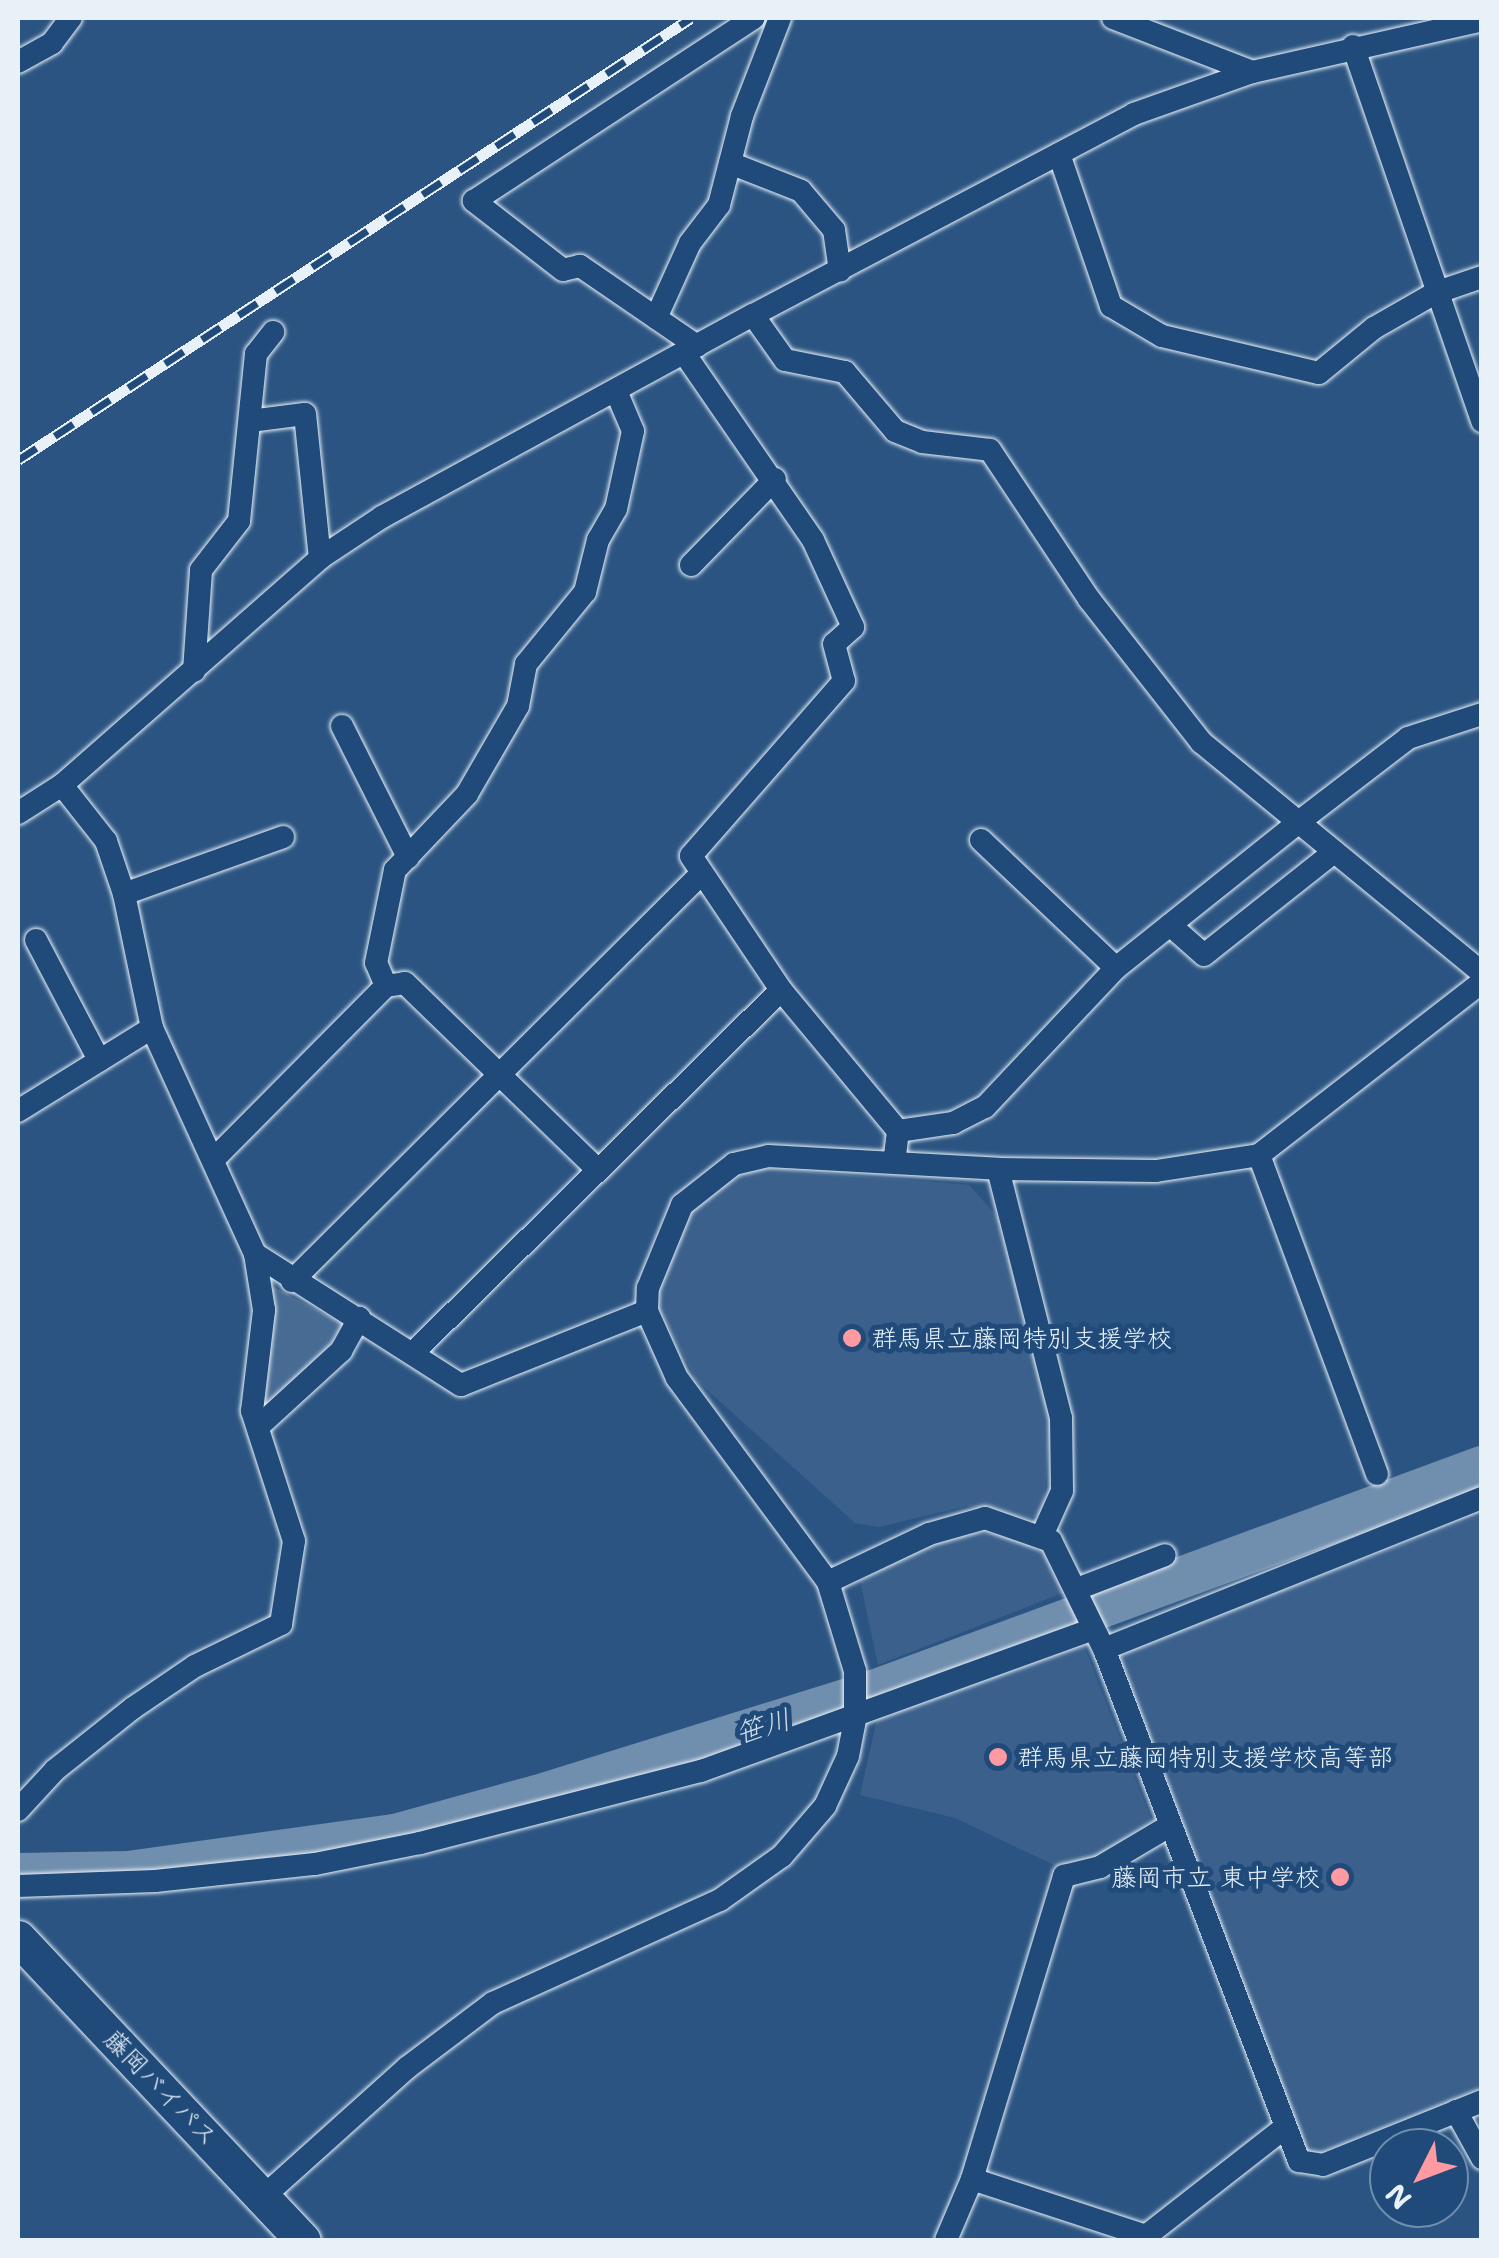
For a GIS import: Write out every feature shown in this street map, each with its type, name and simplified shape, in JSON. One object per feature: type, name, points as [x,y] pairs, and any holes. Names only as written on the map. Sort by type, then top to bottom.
[{"type":"highway","name":"藤岡バイパス","points":[[18,1938],[302,2240]]},
{"type":"street","points":[[18,62],[52,43],[71,18]]},
{"type":"street","points":[[754,18],[474,202],[562,270],[580,266],[656,318],[690,350],[775,480],[853,626],[834,644],[844,681],[692,856],[700,876],[782,990],[898,1131],[894,1162]]},
{"type":"street","points":[[656,318],[690,242],[719,205],[780,18]]},
{"type":"street","points":[[1113,18],[1252,72]]},
{"type":"street","points":[[18,812],[62,785],[320,558],[382,517],[753,315],[1134,114],[1252,72],[1353,46],[1482,20]]},
{"type":"street","points":[[1353,46],[1482,421]]},
{"type":"street","points":[[1060,154],[1110,306],[1162,336],[1319,373],[1374,328],[1435,292],[1482,277]]},
{"type":"street","points":[[730,163],[801,191],[834,230],[840,271]]},
{"type":"street","points":[[753,315],[785,360],[845,372],[895,431],[922,442],[990,450],[1088,599],[1201,742],[1482,973]]},
{"type":"street","points":[[194,671],[201,570],[239,521],[256,354],[272,332]]},
{"type":"street","points":[[386,986],[376,963],[395,870],[467,794],[518,706],[526,664],[584,592],[598,540],[616,508],[633,431],[616,391]]},
{"type":"street","points":[[250,421],[305,414],[320,558]]},
{"type":"street","points":[[691,565],[775,480]]},
{"type":"street","points":[[898,1131],[953,1124],[985,1106],[1116,968],[1300,821],[1408,738],[1482,714]]},
{"type":"street","points":[[342,726],[408,857]]},
{"type":"street","points":[[18,1810],[54,1770],[134,1708],[195,1666],[280,1624],[294,1540],[252,1411],[264,1310],[255,1254],[215,1158],[152,1028],[124,894],[106,841],[62,785]]},
{"type":"street","points":[[124,894],[283,838]]},
{"type":"street","points":[[981,840],[1116,968]]},
{"type":"street","points":[[1170,925],[1204,956],[1334,852]]},
{"type":"street","points":[[292,1281],[700,876]]},
{"type":"street","points":[[36,940],[99,1060]]},
{"type":"street","points":[[264,2198],[408,2068],[493,2002],[720,1900],[782,1856],[825,1806],[848,1756],[855,1718],[855,1688],[828,1582],[677,1378],[647,1311],[648,1288],[682,1205],[734,1164],[768,1156],[998,1169],[1138,1172],[1259,1155],[1482,982]]},
{"type":"street","points":[[215,1158],[386,986],[406,983],[598,1170]]},
{"type":"street","points":[[413,1353],[782,990]]},
{"type":"street","points":[[18,1111],[152,1028]]},
{"type":"street","points":[[1259,1155],[1377,1474]]},
{"type":"street","points":[[998,1169],[1061,1418],[1062,1491],[1041,1538]]},
{"type":"street","points":[[255,1254],[461,1385],[647,1311]]},
{"type":"street","points":[[258,1428],[341,1351],[358,1318]]},
{"type":"street","points":[[18,1886],[155,1881],[315,1864],[701,1772],[1098,1639],[1482,1498]]},
{"type":"street","points":[[828,1582],[970,1521],[1015,1525],[1050,1541],[1098,1639],[1166,1828],[1299,2162],[1324,2165],[1482,2100]]},
{"type":"street","points":[[1076,1589],[1165,1555]]},
{"type":"street","points":[[946,2240],[972,2179],[1064,1876],[1100,1867],[1166,1828]]},
{"type":"street","points":[[1456,2111],[1482,2158]]},
{"type":"street","points":[[972,2179],[1146,2236],[1284,2128]]},
{"type":"shaded area","name":"群馬県立藤岡特別支援学校","points":[[761,1168],[969,1185],[997,1216],[1051,1417],[1043,1512],[1030,1519],[967,1506],[879,1527],[855,1523],[696,1380],[654,1297],[689,1208],[726,1181]]},
{"type":"shaded area","points":[[268,1284],[343,1324],[326,1351],[261,1412]]},
{"type":"shaded area","name":"藤岡市立 東中学校","points":[[1481,1515],[1481,2088],[1381,2128],[1369,2128],[1369,2133],[1319,2153],[1302,2148],[1117,1665],[1128,1649]]},
{"type":"shaded area","points":[[968,1533],[1008,1534],[1048,1556],[1068,1591],[878,1665],[860,1581],[935,1539]]},
{"type":"shaded area","name":"群馬県立藤岡特別支援学校高等部","points":[[1083,1643],[1152,1822],[1094,1858],[1058,1867],[955,1818],[860,1795],[877,1719]]},
{"type":"waterway","name":"笹川","points":[[18,1874],[128,1872],[395,1835],[537,1796],[868,1693],[1482,1467]]},
{"type":"railway","points":[[18,460],[691,18]]},
{"type":"place","name":"群馬県立藤岡特別支援学校","points":[[852,1338]]},
{"type":"place","name":"群馬県立藤岡特別支援学校高等部","points":[[998,1757]]},
{"type":"place","name":"藤岡市立 東中学校","points":[[1340,1877]]}]
